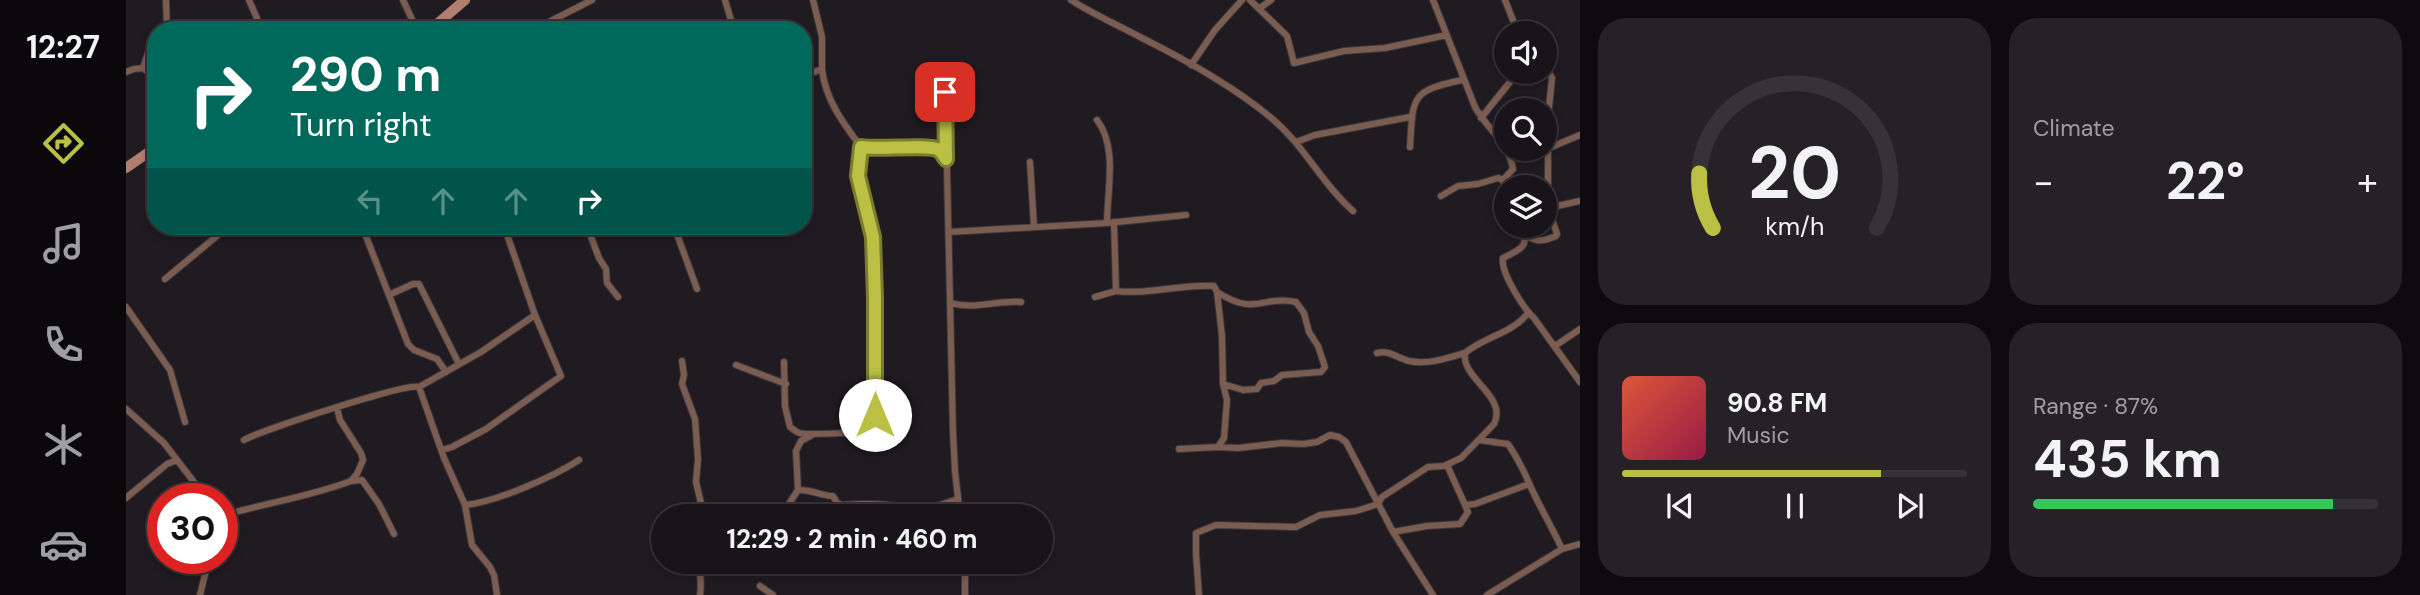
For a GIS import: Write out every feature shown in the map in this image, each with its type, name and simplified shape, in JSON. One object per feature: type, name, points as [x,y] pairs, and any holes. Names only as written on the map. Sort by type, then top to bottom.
[{"type":"street","points":[[166,0],[167,21]]},
{"type":"street","points":[[402,0],[412,21]]},
{"type":"street","points":[[440,21],[465,0]]},
{"type":"street","points":[[551,21],[592,0]]},
{"type":"street","points":[[725,0],[731,21]]},
{"type":"street","points":[[789,504],[798,490],[796,451],[801,441],[828,432],[866,433],[874,426],[873,237],[858,176],[861,147],[833,106],[823,82],[821,37],[813,0]]},
{"type":"street","points":[[1072,0],[1223,83],[1269,116],[1296,142],[1336,196],[1353,211]]},
{"type":"street","points":[[1191,65],[1215,30],[1242,0]]},
{"type":"street","points":[[1250,0],[1287,36],[1294,63],[1344,51],[1385,48],[1447,35]]},
{"type":"street","points":[[1260,8],[1271,0]]},
{"type":"street","points":[[1433,0],[1462,80],[1480,118],[1499,139],[1511,160],[1513,169],[1508,175]]},
{"type":"street","points":[[1506,0],[1514,21]]},
{"type":"street","points":[[252,1],[259,21]]},
{"type":"street","points":[[144,68],[147,57]]},
{"type":"street","points":[[126,72],[134,68],[147,70]]},
{"type":"street","points":[[812,73],[822,69]]},
{"type":"street","points":[[1410,147],[1410,117],[1426,89],[1462,80]]},
{"type":"street","points":[[945,82],[953,433],[959,504]]},
{"type":"street","points":[[1480,118],[1508,84]]},
{"type":"street","points":[[1296,142],[1315,135],[1410,117]]},
{"type":"street","points":[[1097,120],[1105,135],[1108,155],[1116,290]]},
{"type":"street","points":[[1557,145],[1580,135]]},
{"type":"street","points":[[861,147],[930,148],[939,150],[946,159]]},
{"type":"street","points":[[126,168],[147,153]]},
{"type":"street","points":[[1030,162],[1034,227]]},
{"type":"street","points":[[1441,196],[1458,186],[1478,184],[1494,178]]},
{"type":"street","points":[[1557,206],[1580,201]]},
{"type":"street","points":[[950,232],[1111,223],[1186,215]]},
{"type":"street","points":[[165,279],[218,235]]},
{"type":"street","points":[[366,235],[391,294],[408,344],[414,350],[437,359],[446,372]]},
{"type":"street","points":[[442,450],[486,429],[561,376],[535,315],[507,235]]},
{"type":"street","points":[[590,235],[606,270],[607,283],[618,297]]},
{"type":"street","points":[[677,235],[697,289]]},
{"type":"street","points":[[1517,251],[1525,243],[1526,238]]},
{"type":"street","points":[[1531,238],[1541,242]]},
{"type":"street","points":[[1551,238],[1503,258],[1502,264],[1528,313],[1580,382]]},
{"type":"street","points":[[391,294],[418,284],[459,364]]},
{"type":"street","points":[[1096,297],[1116,290],[1131,292],[1185,285],[1214,286],[1217,292],[1223,384],[1227,400],[1224,438],[1219,447]]},
{"type":"street","points":[[1217,292],[1234,303],[1250,306],[1286,300],[1296,302],[1304,313],[1309,332],[1318,346],[1325,367],[1321,372],[1282,375],[1274,381],[1261,383],[1257,389],[1243,390],[1223,384]]},
{"type":"street","points":[[951,303],[963,306],[1003,301],[1021,302]]},
{"type":"street","points":[[126,307],[170,370],[185,422]]},
{"type":"street","points":[[1377,353],[1384,351],[1409,361],[1440,360],[1465,353],[1503,334],[1528,313]]},
{"type":"street","points":[[244,440],[296,420],[396,389],[419,387],[481,352],[535,315]]},
{"type":"street","points":[[1555,346],[1580,329]]},
{"type":"street","points":[[1199,595],[1196,533],[1216,525],[1296,527],[1320,515],[1356,511],[1378,504],[1382,496],[1428,467],[1447,466],[1461,458],[1494,424],[1497,410],[1465,362],[1465,353]]},
{"type":"street","points":[[682,361],[682,384],[695,419],[698,459],[696,482],[701,504]]},
{"type":"street","points":[[784,362],[785,406],[790,427],[800,433],[813,435]]},
{"type":"street","points":[[736,365],[786,384]]},
{"type":"street","points":[[419,387],[465,505],[472,545],[490,567],[497,595]]},
{"type":"street","points":[[337,408],[340,420],[363,460],[351,481]]},
{"type":"street","points":[[126,409],[164,443],[195,483]]},
{"type":"street","points":[[1179,449],[1303,444],[1334,435],[1346,442],[1393,532],[1433,595]]},
{"type":"street","points":[[1479,439],[1508,444],[1521,463],[1563,549]]},
{"type":"street","points":[[126,498],[167,464],[177,460]]},
{"type":"street","points":[[465,505],[484,502],[519,489],[559,472],[579,460]]},
{"type":"street","points":[[1393,532],[1460,524],[1468,512],[1447,466]]},
{"type":"street","points":[[238,511],[262,504],[290,501],[351,481],[362,480],[379,504],[394,534]]},
{"type":"street","points":[[1465,505],[1475,504],[1530,484]]},
{"type":"street","points":[[798,490],[833,496],[837,503],[842,505],[899,506],[927,515],[937,506],[958,499]]},
{"type":"street","points":[[1487,595],[1563,549],[1580,544]]},
{"type":"street","points":[[200,595],[205,574]]},
{"type":"street","points":[[700,595],[703,585],[701,574]]},
{"type":"street","points":[[964,574],[965,595]]},
{"type":"street","points":[[760,586],[773,595]]},
{"type":"route","points":[[875,415],[873,237],[858,176],[861,147],[930,148],[939,150],[946,159],[945,92]]}]
